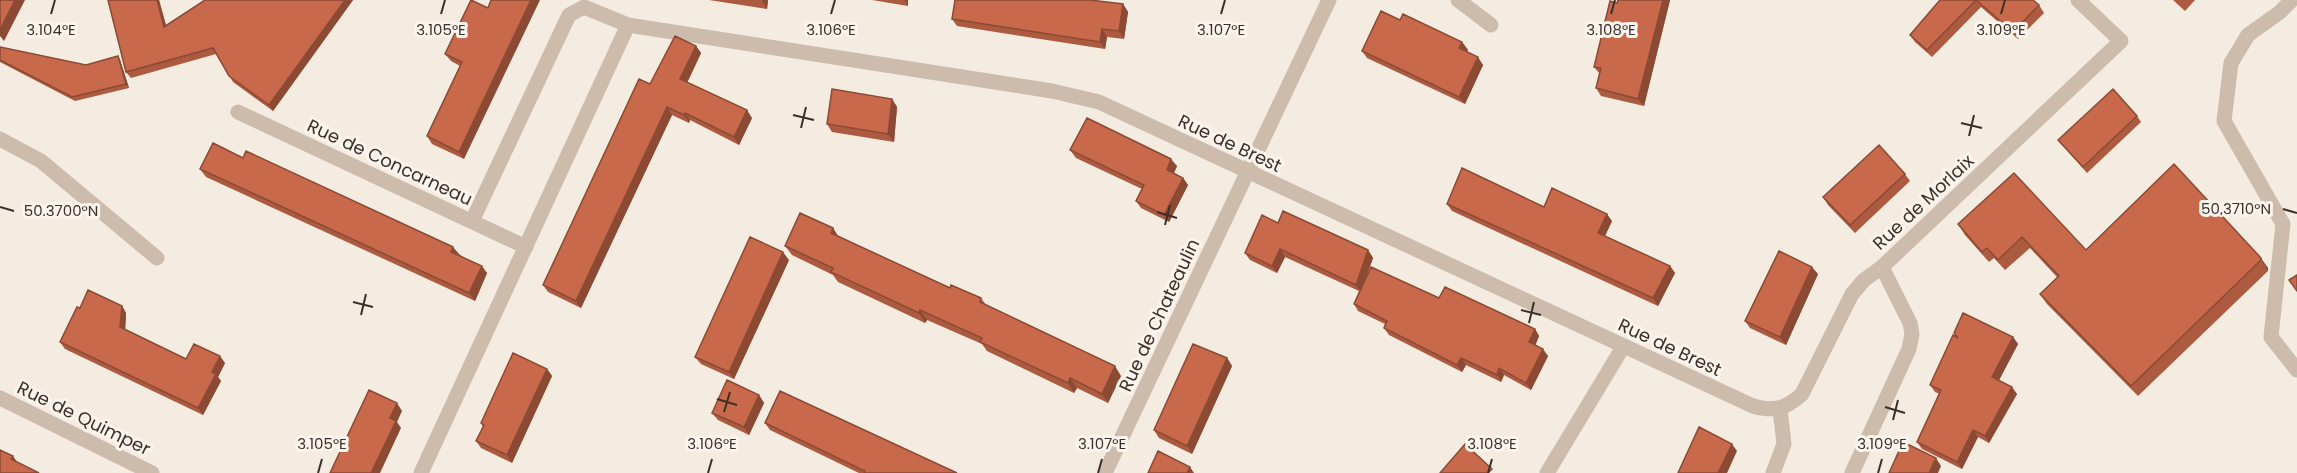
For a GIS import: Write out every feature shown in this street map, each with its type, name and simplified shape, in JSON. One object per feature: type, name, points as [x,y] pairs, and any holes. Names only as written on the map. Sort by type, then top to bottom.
[{"type":"street","name":"Rue de Chateaulin","points":[[1105,473],[1329,0]]},
{"type":"street","points":[[1458,0],[1491,25]]},
{"type":"street","name":"Rue de Morlaix","points":[[1779,410],[1792,404],[1802,394],[1852,294],[1864,280],[1882,267],[2121,41],[2078,0]]},
{"type":"street","points":[[2292,0],[2280,12],[2248,35],[2231,63],[2224,121],[2283,224],[2271,337],[2297,369]]},
{"type":"street","name":"Rue de Brest","points":[[472,221],[569,15],[584,7],[628,25],[1079,96],[1099,102],[1753,406],[1765,410],[1779,410]]},
{"type":"street","points":[[421,473],[628,25]]},
{"type":"street","name":"Rue de Concarneau","points":[[238,112],[526,247]]},
{"type":"street","points":[[0,140],[41,161],[157,258]]},
{"type":"street","points":[[1852,473],[1909,349],[1912,334],[1910,323],[1882,267]]},
{"type":"street","points":[[1547,473],[1623,347]]},
{"type":"street","name":"Rue de Quimper","points":[[0,398],[152,473]]},
{"type":"street","points":[[1773,473],[1784,444],[1779,410]]},
{"type":"building","points":[[0,0],[15,0],[0,30]]},
{"type":"building","points":[[108,0],[157,0],[164,27],[205,0],[345,0],[269,105],[229,76],[213,48],[126,72]]},
{"type":"building","points":[[471,0],[488,8],[491,0],[531,0],[459,152],[427,136],[462,62],[445,54]]},
{"type":"building","points":[[955,0],[1090,0],[1123,4],[1119,31],[1102,29],[1100,42],[952,19]]},
{"type":"building","points":[[1618,0],[1663,0],[1638,99],[1596,88],[1601,68],[1594,67],[1610,1],[1617,3]]},
{"type":"building","points":[[1940,0],[1976,0],[1927,50],[1910,35]]},
{"type":"building","points":[[1976,0],[2033,0],[2039,5],[2013,32]]},
{"type":"building","points":[[1381,11],[1400,20],[1403,14],[1462,42],[1459,48],[1478,57],[1459,97],[1362,51]]},
{"type":"building","points":[[675,36],[696,46],[680,79],[747,110],[734,137],[685,113],[684,115],[667,107],[576,301],[543,285],[639,79],[650,84]]},
{"type":"building","points":[[0,47],[86,65],[118,56],[126,84],[72,97],[0,60]]},
{"type":"building","points":[[832,89],[892,99],[888,134],[827,124]]},
{"type":"building","points":[[2113,89],[2137,116],[2083,167],[2058,140]]},
{"type":"building","points":[[1087,118],[1171,159],[1167,170],[1183,178],[1164,215],[1136,201],[1144,185],[1070,150]]},
{"type":"building","points":[[213,143],[243,158],[246,151],[453,247],[451,252],[482,266],[469,293],[200,169]]},
{"type":"building","points":[[1879,145],[1905,174],[1850,225],[1823,197]]},
{"type":"building","points":[[2174,164],[2261,260],[2131,386],[2040,294],[2059,276],[2022,237],[1998,260],[1987,248],[1982,252],[1958,224],[2014,173],[2086,250]]},
{"type":"building","points":[[1462,168],[1544,207],[1552,188],[1607,214],[1598,233],[1670,266],[1653,298],[1447,204]]},
{"type":"building","points":[[1283,211],[1368,250],[1356,285],[1280,249],[1272,266],[1245,253],[1262,215],[1278,223]]},
{"type":"building","points":[[800,213],[833,228],[831,233],[950,288],[951,285],[981,298],[980,302],[1115,366],[1102,394],[1070,378],[1068,383],[980,342],[982,338],[920,310],[919,313],[831,272],[833,268],[785,246]]},
{"type":"building","points":[[750,237],[783,252],[729,372],[695,357]]},
{"type":"building","points":[[1779,251],[1812,267],[1780,337],[1745,321]]},
{"type":"building","points":[[1371,267],[1439,298],[1445,287],[1535,329],[1529,342],[1543,349],[1526,383],[1499,368],[1497,375],[1461,358],[1457,365],[1384,328],[1387,321],[1354,304]]},
{"type":"building","points":[[2297,275],[2297,291],[2289,280]]},
{"type":"building","points":[[88,290],[122,306],[120,327],[186,359],[194,344],[220,356],[212,372],[216,374],[198,408],[60,342]]},
{"type":"building","points":[[1963,313],[2013,337],[1992,377],[2012,387],[1985,436],[1973,430],[1957,462],[1917,442],[1941,390],[1930,385],[1953,335],[1958,338],[1954,333]]},
{"type":"building","points":[[1193,344],[1227,358],[1187,446],[1154,430]]},
{"type":"building","points":[[513,353],[547,369],[507,455],[476,441],[484,425],[481,423]]},
{"type":"building","points":[[727,380],[759,395],[744,427],[712,413]]},
{"type":"building","points":[[369,390],[397,403],[390,418],[396,421],[371,473],[330,473]]},
{"type":"building","points":[[780,391],[957,473],[864,473],[865,471],[765,423]]},
{"type":"building","points":[[1699,427],[1732,444],[1718,473],[1678,473]]},
{"type":"building","points":[[1903,442],[1936,458],[1929,473],[1889,473]]},
{"type":"building","points":[[1465,444],[1492,469],[1488,473],[1440,473]]},
{"type":"building","points":[[0,450],[13,456],[11,459],[39,473],[0,473]]},
{"type":"building","points":[[1158,451],[1190,467],[1187,473],[1148,473]]}]
